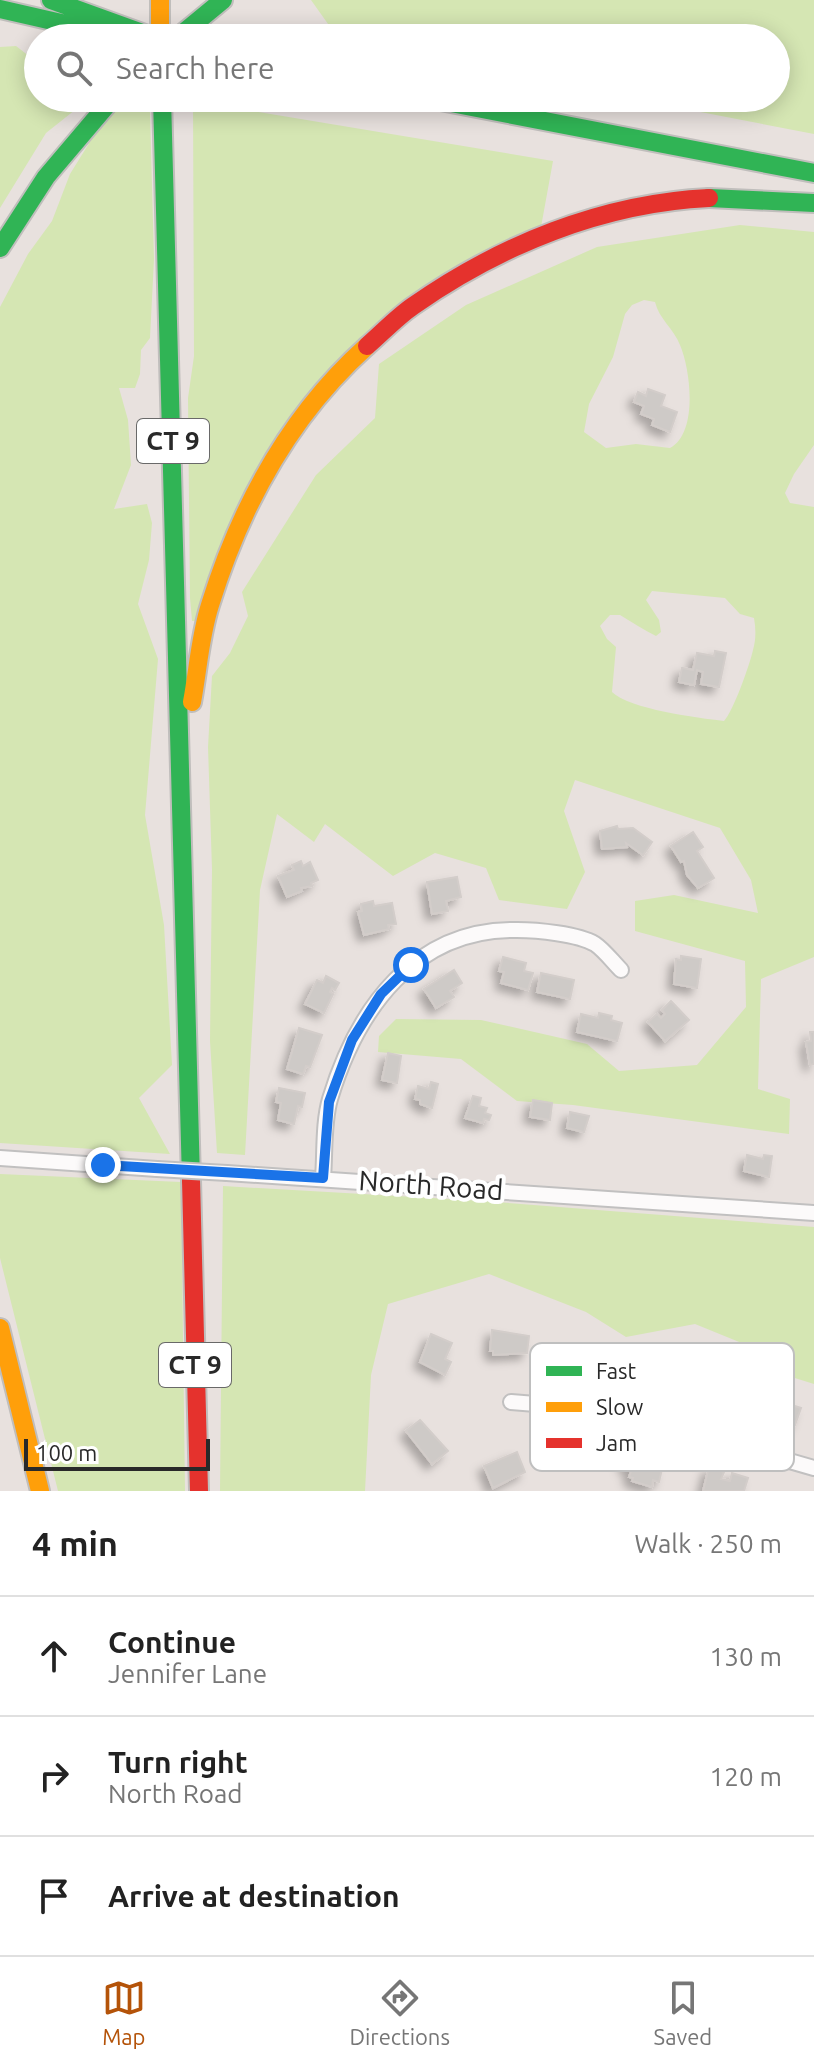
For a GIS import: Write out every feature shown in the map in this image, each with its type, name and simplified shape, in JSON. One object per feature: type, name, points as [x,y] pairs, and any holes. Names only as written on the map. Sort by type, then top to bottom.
[{"type":"highway","points":[[51,0],[102,24]]},
{"type":"highway","points":[[194,24],[223,0]]},
{"type":"highway","points":[[159,24],[160,4]]},
{"type":"highway","points":[[0,9],[98,24]]},
{"type":"highway","points":[[0,248],[46,177],[101,112]]},
{"type":"highway","name":"CT 9","points":[[162,112],[199,1491]]},
{"type":"highway","points":[[498,112],[814,173]]},
{"type":"highway","points":[[181,784],[202,636],[214,587],[232,538],[262,476],[296,423],[332,378],[368,342],[460,274],[511,247],[570,224],[641,206],[698,199],[740,197],[814,203]]},
{"type":"highway","points":[[0,1328],[40,1491]]},
{"type":"street","points":[[323,1178],[329,1102],[352,1040],[381,994],[411,965],[450,941],[494,929],[543,930],[594,944],[621,970]]},
{"type":"street","name":"North Road","points":[[5,1158],[814,1213]]},
{"type":"street","points":[[511,1402],[530,1404]]},
{"type":"street","points":[[794,1462],[814,1468]]},
{"type":"green space","points":[[311,0],[814,0],[814,134],[700,112],[790,112],[790,24],[328,24]]},
{"type":"green space","points":[[16,46],[24,52],[24,112],[72,112],[46,133],[0,208],[0,47]]},
{"type":"green space","points":[[110,112],[150,113],[154,259],[150,338],[141,350],[140,374],[135,388],[119,388],[128,420],[131,465],[114,509],[147,504],[152,523],[149,560],[138,604],[158,659],[145,815],[164,925],[172,1065],[139,1098],[170,1154],[0,1143],[0,307],[28,254],[52,221],[70,174]]},
{"type":"green space","points":[[193,112],[259,112],[553,161],[541,227],[305,397],[198,621],[192,621],[190,598],[188,398],[194,356]]},
{"type":"green space","points":[[740,225],[814,232],[814,445],[785,493],[790,503],[814,507],[814,957],[761,979],[758,1089],[790,1099],[789,1134],[573,1105],[517,1101],[461,1059],[378,1052],[379,1036],[396,1019],[481,1020],[587,1044],[619,1071],[697,1065],[746,1007],[745,961],[635,931],[635,901],[674,895],[758,913],[751,880],[720,828],[575,780],[564,811],[585,872],[567,909],[499,900],[486,868],[435,853],[393,876],[325,824],[314,842],[277,814],[260,890],[245,1155],[217,1153],[210,1041],[212,869],[208,747],[212,676],[230,653],[248,616],[242,592],[316,475],[375,418],[379,364],[466,305],[597,247]],"holes":[[[644,300],[655,302],[684,356],[690,401],[685,429],[670,448],[636,444],[606,448],[584,432],[589,404],[613,357],[625,314],[632,305]],[[652,591],[725,598],[740,614],[754,618],[755,638],[751,657],[724,721],[648,708],[612,692],[616,647],[600,626],[610,615],[620,615],[656,636],[661,632],[659,620],[646,600]]]},
{"type":"green space","points":[[0,1174],[181,1182],[185,1491],[58,1491],[0,1258]]},
{"type":"green space","points":[[223,1186],[484,1201],[814,1227],[814,1384],[794,1378],[794,1343],[742,1343],[695,1324],[626,1337],[586,1312],[489,1274],[388,1304],[371,1375],[365,1491],[220,1491]]},
{"type":"building","points":[[648,389],[665,395],[661,406],[677,412],[670,432],[652,425],[654,419],[641,414],[644,406],[634,402],[638,392],[646,396]]},
{"type":"building","points":[[715,651],[726,653],[719,687],[701,684],[703,672],[697,670],[694,685],[679,682],[682,668],[693,670],[697,653],[714,656]]},
{"type":"building","points":[[617,826],[618,829],[633,828],[652,842],[643,855],[626,843],[627,847],[602,849],[600,831]]},
{"type":"building","points":[[693,832],[703,847],[697,851],[714,878],[698,888],[687,875],[684,861],[681,862],[671,846]]},
{"type":"building","points":[[301,861],[303,866],[310,862],[318,880],[287,897],[278,876],[294,870],[292,865]]},
{"type":"building","points":[[457,877],[461,897],[446,901],[448,911],[432,914],[427,882]]},
{"type":"building","points":[[373,901],[374,906],[392,903],[396,924],[388,925],[389,929],[364,935],[358,912],[362,911],[361,904]]},
{"type":"building","points":[[681,956],[701,959],[697,988],[674,984],[676,959],[681,960]]},
{"type":"building","points":[[503,957],[526,963],[524,971],[533,973],[528,990],[501,983],[504,972],[499,971]]},
{"type":"building","points":[[454,970],[462,983],[450,991],[454,997],[436,1008],[424,989]]},
{"type":"building","points":[[541,973],[574,980],[570,999],[537,992]]},
{"type":"building","points":[[326,976],[339,983],[330,992],[333,994],[324,1013],[305,1004],[317,980],[323,983]]},
{"type":"building","points":[[671,1001],[689,1020],[665,1041],[648,1022],[657,1014],[661,1018],[665,1014],[662,1010]]},
{"type":"building","points":[[599,1013],[612,1016],[611,1020],[622,1023],[617,1041],[577,1032],[581,1014],[598,1018]]},
{"type":"building","points":[[299,1028],[322,1035],[310,1067],[306,1066],[303,1074],[287,1069]]},
{"type":"building","points":[[810,1032],[814,1032],[814,1064],[810,1065],[806,1042],[811,1041]]},
{"type":"building","points":[[388,1053],[401,1056],[397,1083],[382,1080]]},
{"type":"building","points":[[431,1082],[438,1084],[432,1108],[415,1099],[418,1086],[429,1089]]},
{"type":"building","points":[[279,1088],[305,1093],[294,1124],[278,1120],[281,1103],[276,1102]]},
{"type":"building","points":[[473,1096],[481,1098],[479,1106],[487,1108],[485,1113],[491,1115],[489,1120],[484,1119],[483,1123],[465,1118]]},
{"type":"building","points":[[533,1100],[552,1103],[550,1120],[530,1117]]},
{"type":"building","points":[[570,1112],[589,1116],[584,1132],[567,1128]]},
{"type":"building","points":[[747,1155],[763,1159],[764,1155],[772,1156],[769,1177],[744,1171]]},
{"type":"building","points":[[492,1330],[529,1336],[527,1353],[493,1355],[490,1351]]},
{"type":"building","points":[[431,1334],[452,1343],[445,1359],[451,1362],[445,1375],[420,1362]]},
{"type":"building","points":[[794,1406],[801,1408],[794,1425]]},
{"type":"building","points":[[420,1420],[448,1451],[432,1464],[406,1431]]},
{"type":"building","points":[[517,1452],[525,1472],[493,1488],[484,1466]]},
{"type":"building","points":[[631,1471],[662,1471],[659,1482],[653,1480],[652,1487],[632,1481],[633,1478],[629,1477]]},
{"type":"building","points":[[708,1471],[724,1472],[721,1479],[730,1481],[732,1473],[748,1478],[744,1491],[703,1491]]},
{"type":"traffic: fast","points":[[51,0],[117,24]]},
{"type":"traffic: fast","points":[[194,24],[223,0]]},
{"type":"traffic: fast","points":[[0,9],[66,24]]},
{"type":"traffic: fast","points":[[0,248],[46,177],[101,112]]},
{"type":"traffic: fast","points":[[162,112],[191,1180]]},
{"type":"traffic: fast","points":[[498,112],[814,173]]},
{"type":"traffic: fast","points":[[709,198],[814,203]]},
{"type":"traffic: slow","points":[[160,0],[160,24]]},
{"type":"traffic: slow","points":[[192,702],[210,605],[236,533],[291,433],[339,373],[367,346]]},
{"type":"traffic: slow","points":[[0,1328],[40,1491]]},
{"type":"traffic: jam","points":[[367,346],[413,306],[446,284],[517,246],[592,218],[630,208],[709,198]]},
{"type":"traffic: jam","points":[[191,1180],[199,1491]]},
{"type":"route","points":[[103,1165],[323,1178],[329,1102],[352,1040],[381,994],[411,965]]}]
